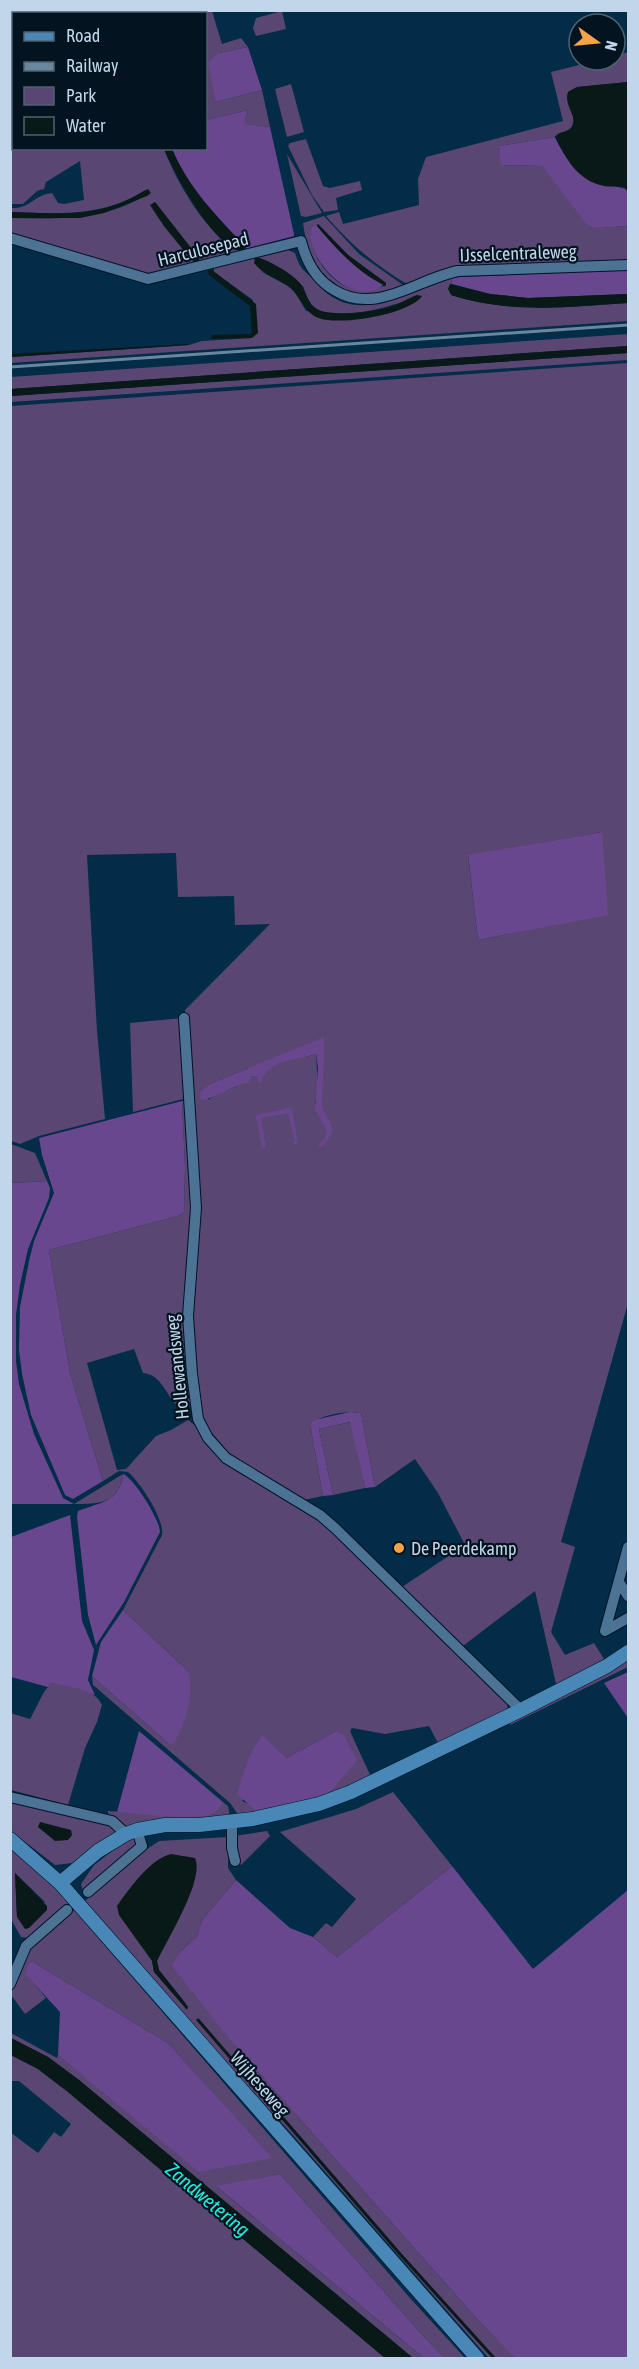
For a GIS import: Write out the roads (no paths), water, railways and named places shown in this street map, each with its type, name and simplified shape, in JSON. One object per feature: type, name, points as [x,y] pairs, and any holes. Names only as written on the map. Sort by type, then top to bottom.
[{"type":"main road","points":[[60,1883],[98,1851],[131,1832],[165,1825],[232,1822],[276,1815],[319,1804],[351,1792],[521,1710],[607,1666],[628,1652]]},
{"type":"main road","name":"Wijheseweg","points":[[10,1839],[60,1883],[477,2358]]},
{"type":"street","name":"Harculosepad","points":[[10,238],[148,279],[301,241]]},
{"type":"street","name":"IJsselcentraleweg","points":[[301,241],[309,265],[317,277],[342,296],[357,300],[390,296],[442,274],[458,271],[628,265]]},
{"type":"street","name":"Hollewandsweg","points":[[184,1018],[195,1187],[189,1334],[198,1419],[202,1430],[217,1449],[238,1467],[328,1521],[521,1710]]},
{"type":"street","points":[[628,1547],[605,1631],[628,1618]]},
{"type":"street","points":[[619,1582],[628,1596]]},
{"type":"street","points":[[10,1797],[112,1821],[131,1832],[142,1846],[88,1892]]},
{"type":"street","points":[[232,1822],[232,1848],[235,1861]]},
{"type":"street","points":[[10,1984],[26,1946],[68,1910]]},
{"type":"water","points":[[11,10],[24,11],[12,12],[11,85]]},
{"type":"water","points":[[628,82],[628,192],[624,187],[604,186],[580,174],[568,161],[555,137],[569,130],[573,124],[568,92],[577,87]]},
{"type":"water","points":[[164,150],[172,150],[195,189],[245,246],[244,250],[234,248],[222,240],[198,210]]},
{"type":"water","points":[[148,189],[151,193],[147,196],[104,213],[80,218],[11,218],[11,212],[92,211],[122,202]]},
{"type":"water","points":[[155,202],[199,258],[197,262],[195,263],[160,220],[150,205]]},
{"type":"water","points":[[318,224],[348,255],[386,283],[386,286],[366,275],[348,260],[324,235],[317,226]]},
{"type":"water","points":[[255,257],[273,264],[294,277],[317,309],[331,313],[371,311],[390,307],[417,295],[422,296],[403,309],[388,314],[354,320],[325,320],[311,314],[288,286],[258,267],[254,263]]},
{"type":"water","points":[[212,270],[256,304],[258,333],[252,338],[211,339],[212,335],[251,334],[252,332],[250,306],[209,275],[208,271]]},
{"type":"water","points":[[450,284],[490,294],[528,298],[628,294],[628,303],[539,308],[495,305],[451,295],[448,289]]},
{"type":"water","points":[[189,345],[11,357],[11,354]]},
{"type":"water","points":[[628,346],[628,353],[11,396],[11,389]]},
{"type":"water","points":[[40,1822],[71,1830],[72,1835],[68,1840],[55,1841],[38,1827]]},
{"type":"water","points":[[171,1854],[195,1858],[197,1868],[190,1894],[157,1961],[159,1970],[188,2007],[187,2010],[154,1972],[152,1961],[119,1915],[117,1906],[148,1868]]},
{"type":"water","points":[[15,1873],[47,1906],[47,1910],[29,1928],[25,1929],[17,1917]]},
{"type":"water","name":"Zandwetering","points":[[11,2038],[48,2057],[79,2080],[413,2358],[385,2358],[68,2092],[38,2069],[11,2055]]},
{"type":"waterway","points":[[198,2020],[400,2254],[494,2358]]},
{"type":"railway","points":[[10,367],[628,325]]},
{"type":"place","name":"De Peerdekamp","points":[[399,1548]]}]
